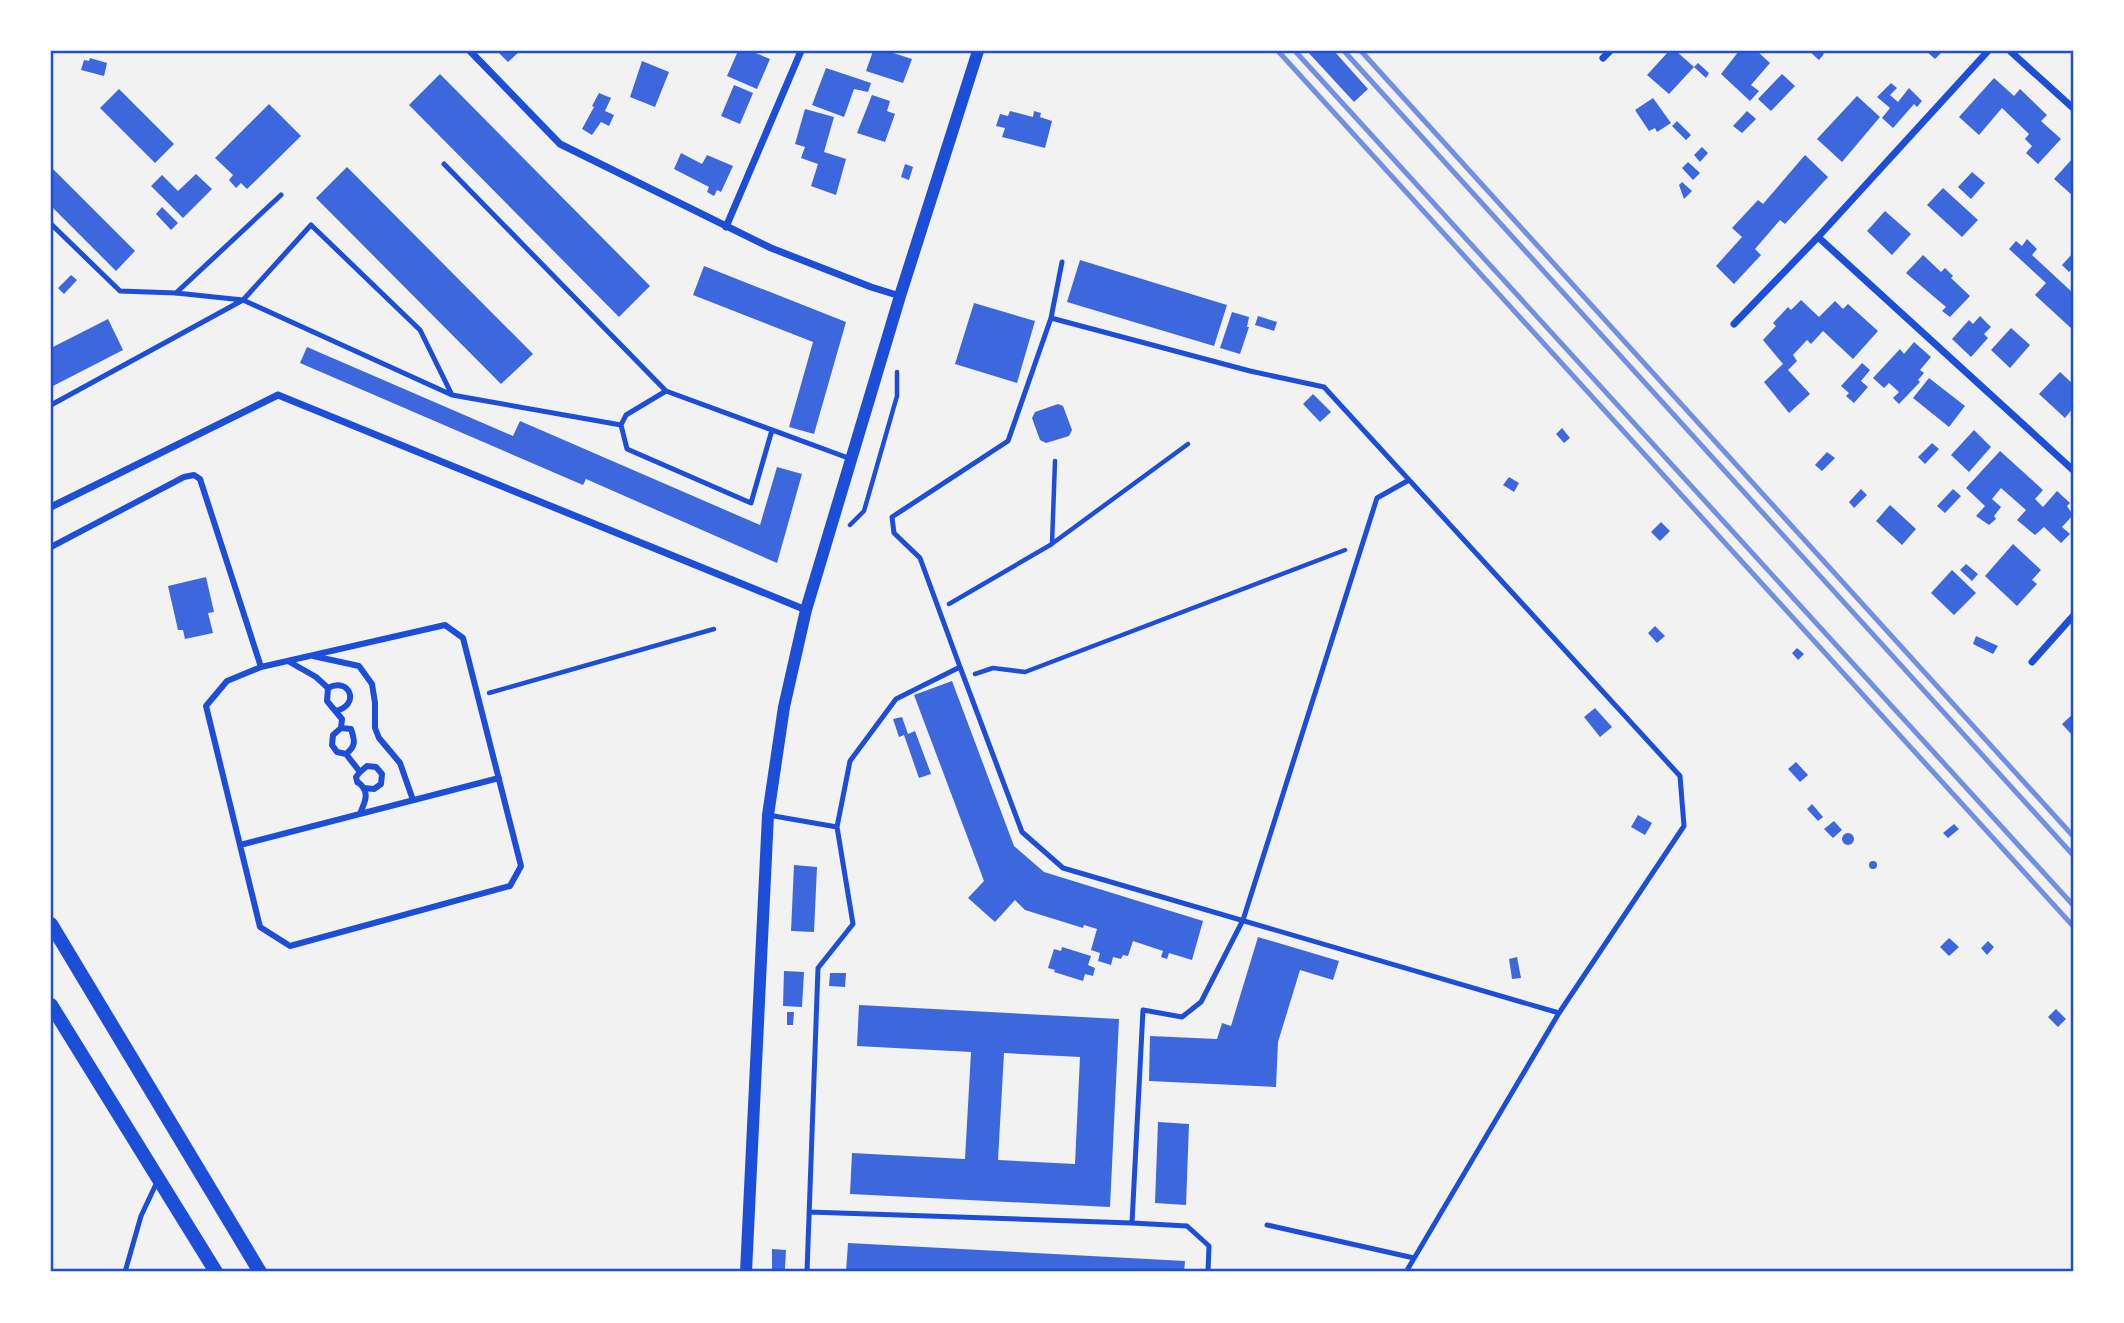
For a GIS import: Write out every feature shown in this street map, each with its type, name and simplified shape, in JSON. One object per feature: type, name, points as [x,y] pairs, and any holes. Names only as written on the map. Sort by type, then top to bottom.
[{"type":"main road","points":[[51,924],[260,1272]]},
{"type":"main road","points":[[51,1006],[216,1272]]},
{"type":"street","points":[[470,51],[560,144],[783,253],[900,296]]},
{"type":"street","points":[[726,227],[802,51]]},
{"type":"street","points":[[746,1272],[768,815],[784,707],[806,610],[900,296],[978,51]]},
{"type":"street","points":[[1604,58],[1611,51]]},
{"type":"street","points":[[1734,324],[1818,237],[1988,51]]},
{"type":"street","points":[[2010,51],[2073,108]]},
{"type":"street","points":[[1818,237],[2073,470]]},
{"type":"street","points":[[51,507],[278,395],[806,610]]},
{"type":"street","points":[[51,547],[184,477],[194,475],[201,479],[261,667]]},
{"type":"street","points":[[2032,662],[2073,616]]},
{"type":"street","points":[[445,625],[463,638],[521,866],[510,886],[290,946],[260,927],[206,706],[227,681],[261,667],[288,661],[445,625]]},
{"type":"street","points":[[311,656],[359,666],[372,684],[375,728],[379,738],[400,763],[413,800]]},
{"type":"street","points":[[288,661],[316,677],[328,688]]},
{"type":"street","points":[[328,688],[342,685],[351,697],[349,704],[335,711]]},
{"type":"street","points":[[328,688],[327,701],[342,719],[341,728]]},
{"type":"street","points":[[346,754],[354,748],[355,741],[351,729],[341,728],[333,734],[332,745],[337,752],[346,754],[360,772]]},
{"type":"street","points":[[367,766],[376,767],[382,774],[381,784],[373,789],[364,788],[357,782],[356,777],[367,766]]},
{"type":"street","points":[[240,845],[499,778]]},
{"type":"street","points":[[360,814],[366,797],[364,788]]},
{"type":"lane","points":[[444,164],[666,391],[851,459]]},
{"type":"lane","points":[[176,293],[281,195]]},
{"type":"lane","points":[[51,224],[120,291],[243,300],[452,395],[621,425]]},
{"type":"lane","points":[[51,405],[243,300],[311,225],[420,330],[452,395]]},
{"type":"lane","points":[[1062,262],[1051,318],[1009,441],[892,517],[894,533],[920,558],[1022,832],[1063,868],[1559,1013]]},
{"type":"lane","points":[[1051,318],[1250,371],[1324,387],[1680,776],[1684,826],[1559,1013],[1406,1272]]},
{"type":"lane","points":[[666,391],[626,415],[621,425],[627,449],[751,503],[772,430]]},
{"type":"lane","points":[[1132,1223],[1143,1010],[1182,1017],[1201,1002],[1243,919],[1377,498],[1409,480]]},
{"type":"lane","points":[[807,1272],[818,968],[853,924],[837,827],[850,761],[896,699],[960,667]]},
{"type":"lane","points":[[768,815],[837,827]]},
{"type":"lane","points":[[125,1272],[141,1216],[158,1179]]},
{"type":"lane","points":[[810,1212],[1187,1226],[1209,1245],[1208,1272]]},
{"type":"lane","points":[[1267,1225],[1414,1258]]},
{"type":"path","points":[[847,529],[864,511],[897,396],[897,363]]},
{"type":"path","points":[[939,610],[1052,544],[1188,444]]},
{"type":"path","points":[[1052,544],[1055,461]]},
{"type":"path","points":[[964,678],[993,668],[1025,671],[1363,543]]},
{"type":"path","points":[[478,696],[713,629]]},
{"type":"building","points":[[497,51],[520,51],[508,62]]},
{"type":"building","points":[[738,51],[751,51],[770,59],[757,89],[727,76]]},
{"type":"building","points":[[873,51],[887,51],[912,59],[903,83],[866,71]]},
{"type":"building","points":[[1307,51],[1334,51],[1368,89],[1354,102]]},
{"type":"building","points":[[1669,51],[1676,51],[1694,67],[1669,94],[1647,75]]},
{"type":"building","points":[[1739,51],[1757,51],[1770,63],[1751,85],[1759,91],[1750,101],[1721,74]]},
{"type":"building","points":[[1809,51],[1820,51],[1824,54],[1819,60]]},
{"type":"building","points":[[1926,51],[1943,51],[1935,59]]},
{"type":"building","points":[[90,58],[107,63],[104,76],[81,70],[84,60],[89,61]]},
{"type":"building","points":[[642,61],[669,72],[655,107],[630,97]]},
{"type":"building","points":[[1698,63],[1709,73],[1706,78],[1694,67]]},
{"type":"building","points":[[826,68],[871,83],[868,92],[854,89],[844,117],[812,105]]},
{"type":"building","points":[[440,74],[650,286],[619,317],[409,105]]},
{"type":"building","points":[[1782,74],[1795,86],[1771,111],[1758,99]]},
{"type":"building","points":[[1994,78],[2014,96],[2020,89],[2047,115],[2041,121],[2061,139],[2038,164],[2026,153],[2032,146],[2025,139],[2029,134],[2002,108],[1979,135],[1959,117]]},
{"type":"building","points":[[1891,83],[1897,88],[1890,95],[1898,102],[1909,88],[1922,101],[1917,107],[1914,104],[1893,128],[1882,118],[1890,108],[1877,97]]},
{"type":"building","points":[[734,85],[753,93],[740,124],[721,116]]},
{"type":"building","points":[[119,89],[174,144],[155,163],[100,108]]},
{"type":"building","points":[[599,93],[611,98],[605,111],[614,115],[609,126],[601,122],[592,135],[582,129]]},
{"type":"building","points":[[872,95],[890,101],[887,111],[895,114],[885,142],[857,133]]},
{"type":"building","points":[[1857,96],[1880,117],[1842,162],[1817,139]]},
{"type":"building","points":[[1653,98],[1671,123],[1657,132],[1655,128],[1649,131],[1635,110]]},
{"type":"building","points":[[269,104],[301,136],[247,189],[241,183],[236,188],[229,180],[233,175],[215,158]]},
{"type":"building","points":[[805,109],[834,117],[824,152],[846,159],[836,195],[811,186],[818,164],[801,158],[805,147],[795,144]]},
{"type":"building","points":[[1010,111],[1033,117],[1034,111],[1041,113],[1040,117],[1052,121],[1045,148],[1002,137],[1005,128],[996,126],[1000,114],[1008,116]]},
{"type":"building","points":[[1747,111],[1756,119],[1742,133],[1733,126]]},
{"type":"building","points":[[1677,121],[1691,135],[1686,140],[1672,126]]},
{"type":"building","points":[[1702,147],[1708,153],[1700,162],[1694,155]]},
{"type":"building","points":[[681,153],[702,164],[707,155],[733,166],[721,192],[717,190],[714,196],[707,192],[709,187],[674,169]]},
{"type":"building","points":[[1805,155],[1828,177],[1785,224],[1780,220],[1755,249],[1761,255],[1734,284],[1716,266],[1742,237],[1732,228],[1758,200],[1763,204]]},
{"type":"building","points":[[2073,158],[2073,196],[2054,179]]},
{"type":"building","points":[[1688,162],[1700,173],[1693,180],[1682,168]]},
{"type":"building","points":[[905,164],[913,167],[909,180],[901,177]]},
{"type":"building","points":[[51,167],[135,251],[116,271],[51,206]]},
{"type":"building","points":[[347,167],[533,354],[501,384],[316,198]]},
{"type":"building","points":[[1972,172],[1985,183],[1971,199],[1958,187]]},
{"type":"building","points":[[196,174],[212,189],[183,218],[151,186],[162,175],[178,191]]},
{"type":"building","points":[[1682,182],[1692,191],[1684,199],[1679,185]]},
{"type":"building","points":[[1943,188],[1978,220],[1962,237],[1927,205]]},
{"type":"building","points":[[162,207],[178,223],[171,230],[156,214]]},
{"type":"building","points":[[1885,211],[1911,234],[1892,255],[1867,231]]},
{"type":"building","points":[[2027,239],[2037,249],[2032,255],[2073,293],[2073,330],[2035,295],[2046,283],[2009,249],[2016,241],[2022,246]]},
{"type":"building","points":[[2073,253],[2073,268],[2069,272],[2062,265]]},
{"type":"building","points":[[1923,255],[1941,272],[1945,268],[1953,276],[1951,278],[1970,296],[1950,317],[1942,311],[1946,307],[1906,273]]},
{"type":"building","points":[[1080,260],[1227,305],[1214,346],[1067,302]]},
{"type":"building","points":[[704,266],[846,322],[814,434],[789,427],[813,342],[693,295]]},
{"type":"building","points":[[71,275],[77,280],[64,294],[58,288]]},
{"type":"building","points":[[1801,300],[1819,317],[1835,301],[1843,309],[1848,304],[1878,331],[1853,359],[1823,331],[1811,344],[1807,340],[1793,355],[1797,361],[1788,370],[1810,394],[1789,413],[1764,382],[1783,364],[1763,340],[1776,326],[1773,323],[1788,307],[1791,310]]},
{"type":"building","points":[[974,303],[1035,321],[1017,383],[955,364]]},
{"type":"building","points":[[1232,312],[1249,317],[1249,327],[1240,354],[1220,348]]},
{"type":"building","points":[[1258,316],[1277,322],[1274,331],[1255,325]]},
{"type":"building","points":[[1980,316],[1991,327],[1984,334],[1988,338],[1971,357],[1952,339],[1969,320],[1973,324]]},
{"type":"building","points":[[108,319],[123,350],[51,387],[51,348]]},
{"type":"building","points":[[2011,328],[2030,345],[2010,368],[1991,350]]},
{"type":"building","points":[[1914,342],[1931,357],[1920,370],[1924,373],[1918,380],[1920,382],[1899,404],[1893,398],[1899,392],[1889,383],[1884,388],[1873,378],[1900,349],[1904,354]]},
{"type":"building","points":[[307,347],[513,436],[520,421],[760,525],[777,467],[802,474],[777,563],[586,479],[583,485],[300,363]]},
{"type":"building","points":[[1862,363],[1870,370],[1861,381],[1868,387],[1854,403],[1846,396],[1849,393],[1841,386]]},
{"type":"building","points":[[2060,372],[2073,384],[2073,408],[2065,418],[2039,394]]},
{"type":"building","points":[[1929,378],[1965,406],[1949,427],[1913,398]]},
{"type":"building","points":[[1313,394],[1331,412],[1320,422],[1303,404]]},
{"type":"building","points":[[1058,404],[1063,406],[1072,430],[1069,436],[1046,443],[1040,440],[1032,418],[1035,412]]},
{"type":"building","points":[[1562,428],[1570,438],[1564,443],[1556,434]]},
{"type":"building","points":[[1974,430],[1991,447],[1969,472],[1951,455]]},
{"type":"building","points":[[1932,443],[1939,449],[1925,464],[1918,457]]},
{"type":"building","points":[[2000,451],[2043,490],[2035,499],[2043,507],[2057,491],[2070,503],[2067,506],[2073,515],[2062,527],[2070,534],[2061,543],[2044,527],[2035,535],[2017,520],[2026,510],[2001,488],[1992,499],[2001,507],[1994,516],[1996,519],[1989,525],[1976,516],[1985,506],[1966,488]]},
{"type":"building","points":[[1827,452],[1835,458],[1822,471],[1815,465]]},
{"type":"building","points":[[1509,477],[1519,483],[1514,492],[1503,485]]},
{"type":"building","points":[[1861,489],[1867,495],[1854,508],[1849,502]]},
{"type":"building","points":[[1953,489],[1961,496],[1945,513],[1937,506]]},
{"type":"building","points":[[1890,505],[1916,529],[1902,545],[1876,521]]},
{"type":"building","points":[[1661,522],[1670,531],[1660,541],[1651,532]]},
{"type":"building","points":[[2013,544],[2041,570],[2032,580],[2037,584],[2017,606],[1985,576]]},
{"type":"building","points":[[1966,564],[1978,574],[1972,581],[1960,570]]},
{"type":"building","points":[[1952,570],[1976,593],[1954,615],[1931,593]]},
{"type":"building","points":[[206,577],[214,612],[208,613],[213,633],[185,639],[183,630],[178,630],[168,586]]},
{"type":"building","points":[[1655,626],[1665,636],[1657,643],[1648,633]]},
{"type":"building","points":[[1976,636],[1998,646],[1993,654],[1973,644]]},
{"type":"building","points":[[1797,648],[1804,654],[1798,660],[1792,653]]},
{"type":"building","points":[[952,681],[1014,846],[1044,872],[1203,921],[1192,960],[1169,953],[1167,959],[1161,957],[1163,951],[1133,941],[1128,956],[1123,955],[1121,959],[1113,957],[1111,965],[1098,961],[1100,953],[1091,950],[1097,929],[1084,925],[1083,928],[1025,910],[1015,900],[995,922],[968,898],[984,881],[914,695]]},
{"type":"building","points":[[1595,708],[1612,727],[1600,737],[1584,717]]},
{"type":"building","points":[[2073,714],[2073,736],[2062,724]]},
{"type":"building","points":[[902,717],[908,734],[915,731],[931,774],[919,778],[904,735],[899,737],[893,719]]},
{"type":"building","points":[[1796,762],[1808,775],[1800,782],[1788,769]]},
{"type":"building","points":[[1812,804],[1823,817],[1818,821],[1807,809]]},
{"type":"building","points":[[1638,815],[1652,823],[1645,835],[1631,827]]},
{"type":"building","points":[[1834,821],[1842,830],[1833,838],[1824,829]]},
{"type":"building","points":[[1954,824],[1959,829],[1948,838],[1943,833]]},
{"type":"building","points":[[1848,833],[1854,839],[1848,845],[1842,839]]},
{"type":"building","points":[[1873,861],[1877,865],[1873,869],[1869,865]]},
{"type":"building","points":[[794,865],[817,867],[814,932],[791,931]]},
{"type":"building","points":[[1258,937],[1339,961],[1333,980],[1300,970],[1278,1042],[1276,1087],[1149,1081],[1150,1036],[1217,1039],[1222,1023],[1231,1026]]},
{"type":"building","points":[[1949,938],[1959,947],[1949,956],[1940,947]]},
{"type":"building","points":[[1988,941],[1994,947],[1987,955],[1981,948]]},
{"type":"building","points":[[1062,947],[1091,956],[1088,965],[1095,968],[1093,976],[1085,974],[1083,981],[1048,968],[1054,949],[1061,951]]},
{"type":"building","points":[[1517,957],[1521,978],[1512,979],[1509,959]]},
{"type":"building","points":[[784,971],[804,972],[802,1007],[783,1006]]},
{"type":"building","points":[[830,973],[846,973],[845,987],[829,986]]},
{"type":"building","points":[[859,1005],[1119,1019],[1110,1207],[850,1194],[852,1153],[965,1159],[971,1052],[857,1046]],"holes":[[[1004,1053],[1080,1057],[1075,1164],[998,1160]]]},
{"type":"building","points":[[2056,1009],[2066,1019],[2058,1027],[2048,1017]]},
{"type":"building","points":[[787,1012],[794,1012],[793,1025],[787,1025]]},
{"type":"building","points":[[1158,1122],[1189,1124],[1186,1205],[1155,1203]]},
{"type":"building","points":[[848,1243],[1185,1261],[1184,1272],[846,1272]]},
{"type":"building","points":[[772,1249],[786,1250],[785,1269],[772,1269]]},
{"type":"railway","points":[[1278,51],[2073,926]]},
{"type":"railway","points":[[1295,51],[2073,905]]},
{"type":"railway","points":[[1344,51],[2073,855]]},
{"type":"railway","points":[[1361,51],[2073,836]]}]
